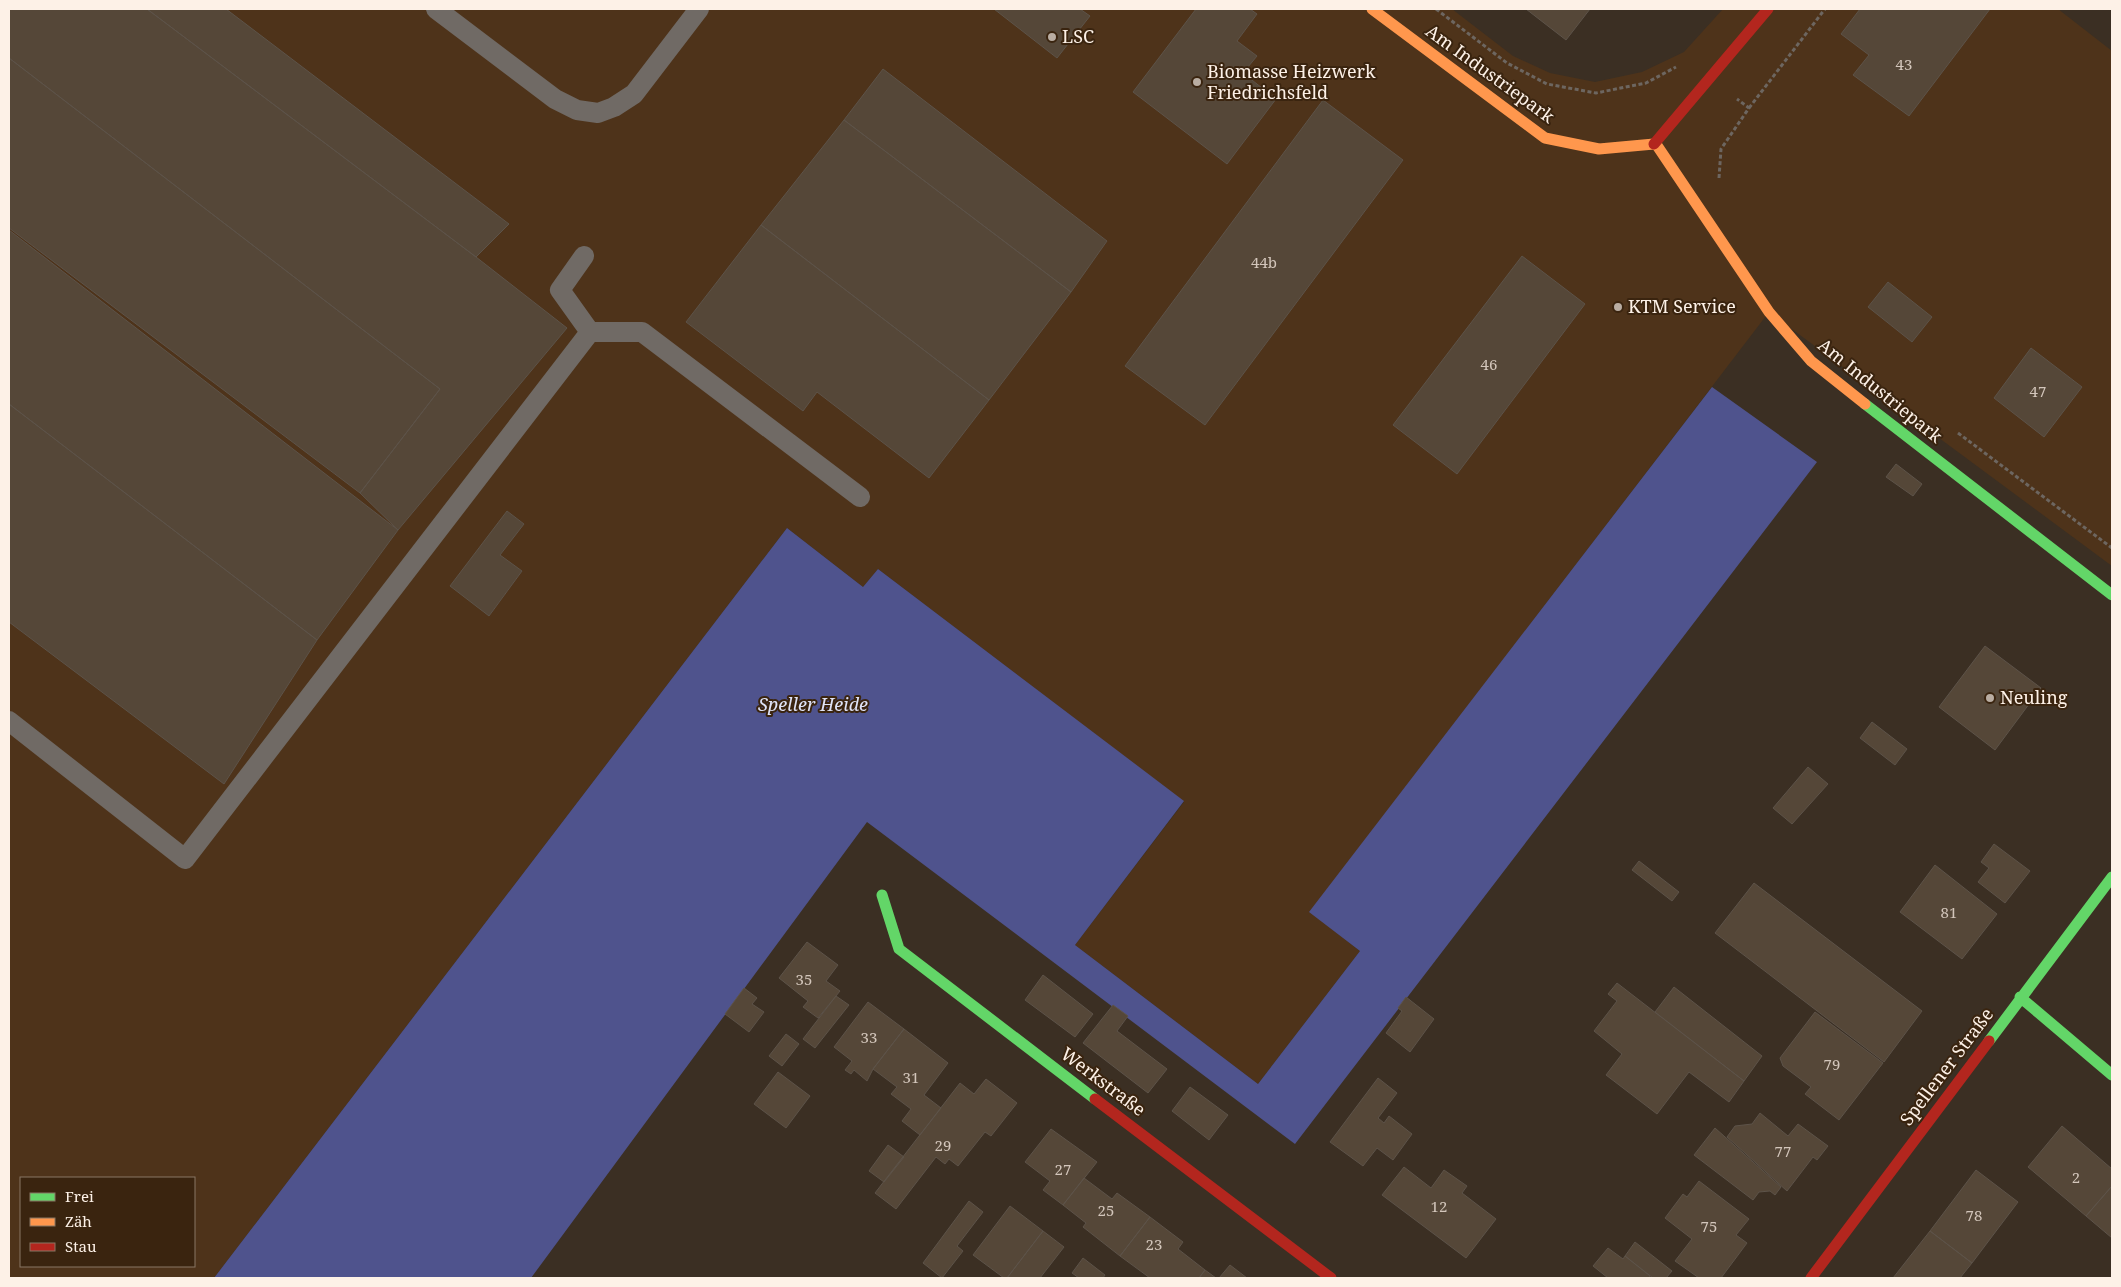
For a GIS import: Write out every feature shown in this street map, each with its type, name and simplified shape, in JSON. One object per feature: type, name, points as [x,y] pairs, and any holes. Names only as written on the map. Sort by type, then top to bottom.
[{"type":"street","name":"Am Industriepark","points":[[1372,9],[1545,138],[1599,149],[1656,144],[1770,312],[1811,361],[1874,412],[2112,595]]},
{"type":"street","points":[[1656,144],[1768,9]]},
{"type":"street","name":"Spellener Straße","points":[[1811,1278],[2020,997],[2112,877]]},
{"type":"street","name":"Werkstraße","points":[[882,895],[899,949],[1331,1278]]},
{"type":"street","points":[[2020,997],[2112,1075]]},
{"type":"lane","points":[[436,9],[555,99],[577,110],[598,113],[614,107],[634,94],[699,9]]},
{"type":"lane","points":[[584,256],[560,290],[590,332]]},
{"type":"lane","points":[[590,332],[642,332],[860,497]]},
{"type":"lane","points":[[9,721],[185,859],[590,332]]},
{"type":"path","points":[[1436,9],[1507,63],[1547,84],[1596,93],[1646,83],[1691,60],[1710,79],[1749,108]]},
{"type":"path","points":[[1719,179],[1721,149],[1749,108],[1825,9]]},
{"type":"path","points":[[1951,427],[2112,548]]},
{"type":"shaded area","points":[[9,9],[1452,9],[1513,56],[1550,73],[1595,82],[1642,72],[1684,52],[1723,9],[2058,9],[2112,51],[2112,566],[1769,312],[1310,912],[1360,951],[1258,1084],[1075,945],[1184,802],[878,569],[863,587],[787,528],[214,1278],[9,1278]]},
{"type":"green space","name":"Speller Heide","points":[[1712,387],[1817,462],[1295,1144],[867,822],[531,1278],[214,1278],[787,528],[863,587],[878,569],[1184,801],[1075,945],[1258,1084],[1360,951],[1309,912]]},
{"type":"building","points":[[9,9],[147,9],[567,328],[398,530],[360,493],[440,389],[9,58]]},
{"type":"building","points":[[147,9],[226,9],[509,224],[476,257]]},
{"type":"building","name":"LSC","points":[[994,9],[1080,9],[1090,16],[1057,58]]},
{"type":"building","name":"Biomasse Heizwerk Friedrichsfeld","points":[[1196,9],[1250,9],[1257,14],[1237,41],[1257,56],[1243,73],[1276,99],[1227,164],[1133,92]]},
{"type":"building","points":[[1526,9],[1590,9],[1566,40]]},
{"type":"building","points":[[1860,9],[1990,9],[1909,116],[1853,75],[1869,55],[1841,34]]},
{"type":"building","points":[[9,58],[440,389],[360,493],[9,228]]},
{"type":"building","points":[[883,69],[1107,241],[1071,292],[844,120]]},
{"type":"building","points":[[1323,100],[1403,160],[1205,425],[1125,366]]},
{"type":"building","points":[[844,120],[1071,292],[989,400],[761,225]]},
{"type":"building","points":[[761,225],[989,400],[929,478],[817,392],[803,411],[686,322]]},
{"type":"building","points":[[9,230],[398,530],[317,640],[9,404]]},
{"type":"building","points":[[1522,256],[1585,304],[1457,474],[1393,425]]},
{"type":"building","points":[[1888,282],[1932,317],[1912,342],[1868,307]]},
{"type":"building","points":[[2031,348],[2082,387],[2044,437],[1994,398]]},
{"type":"building","points":[[9,404],[317,640],[224,784],[9,622]]},
{"type":"building","points":[[1896,464],[1922,484],[1913,496],[1886,477]]},
{"type":"building","points":[[507,511],[524,524],[500,555],[522,571],[489,616],[450,586]]},
{"type":"building","name":"Neuling","points":[[1985,646],[2041,688],[1995,750],[1939,707]]},
{"type":"building","points":[[1872,722],[1907,749],[1895,765],[1860,738]]},
{"type":"building","points":[[1808,767],[1828,784],[1792,824],[1773,808]]},
{"type":"building","points":[[1994,844],[2030,871],[2005,903],[1978,882],[1989,868],[1981,862]]},
{"type":"building","points":[[1639,861],[1679,892],[1672,901],[1632,870]]},
{"type":"building","points":[[1935,865],[1997,914],[1962,959],[1900,912]]},
{"type":"building","points":[[1754,883],[1922,1011],[1884,1062],[1715,933]]},
{"type":"building","points":[[807,942],[838,965],[826,981],[840,991],[818,1018],[803,1007],[808,1001],[779,978]]},
{"type":"building","points":[[1043,975],[1093,1014],[1075,1037],[1025,1000]]},
{"type":"building","points":[[1617,983],[1744,1081],[1729,1102],[1689,1072],[1657,1114],[1606,1075],[1622,1054],[1594,1031],[1617,1001],[1608,994]]},
{"type":"building","points":[[1674,987],[1762,1056],[1744,1081],[1655,1012]]},
{"type":"building","points":[[744,988],[757,998],[752,1004],[764,1012],[749,1032],[725,1014]]},
{"type":"building","points":[[836,996],[849,1005],[815,1048],[803,1039]]},
{"type":"building","points":[[1406,997],[1434,1019],[1410,1052],[1386,1033],[1402,1011],[1398,1008]]},
{"type":"building","points":[[868,1002],[904,1029],[873,1069],[867,1081],[854,1070],[851,1074],[845,1070],[852,1061],[834,1047]]},
{"type":"building","points":[[1113,1005],[1128,1016],[1117,1031],[1167,1069],[1148,1093],[1083,1043]]},
{"type":"building","points":[[1815,1012],[1883,1063],[1839,1120],[1805,1094],[1811,1087],[1783,1066],[1780,1058]]},
{"type":"building","points":[[904,1029],[948,1063],[924,1095],[941,1108],[920,1135],[902,1121],[911,1109],[891,1094],[897,1087],[873,1069]]},
{"type":"building","points":[[786,1034],[799,1044],[782,1066],[769,1056]]},
{"type":"building","points":[[778,1072],[810,1096],[786,1128],[754,1104]]},
{"type":"building","points":[[1378,1078],[1397,1093],[1378,1118],[1384,1123],[1389,1116],[1412,1134],[1393,1160],[1377,1148],[1363,1166],[1330,1142]]},
{"type":"building","points":[[986,1079],[1017,1103],[991,1136],[985,1132],[958,1166],[949,1159],[945,1164],[936,1157],[896,1209],[875,1193],[960,1083],[974,1094]]},
{"type":"building","points":[[1190,1087],[1228,1115],[1209,1140],[1172,1111]]},
{"type":"building","points":[[1760,1113],[1788,1136],[1798,1124],[1828,1146],[1817,1160],[1813,1157],[1787,1191],[1727,1137],[1735,1126],[1752,1124]]},
{"type":"building","points":[[2062,1126],[2112,1169],[2112,1186],[2086,1216],[2028,1167]]},
{"type":"building","points":[[1715,1128],[1781,1187],[1775,1195],[1770,1191],[1759,1192],[1753,1200],[1694,1155]]},
{"type":"building","points":[[1051,1129],[1097,1162],[1063,1205],[1043,1190],[1050,1181],[1025,1162]]},
{"type":"building","points":[[888,1145],[904,1157],[884,1182],[869,1171]]},
{"type":"building","points":[[1404,1167],[1431,1188],[1444,1170],[1467,1186],[1462,1193],[1496,1219],[1466,1258],[1382,1195]]},
{"type":"building","points":[[1976,1170],[2018,1202],[1972,1263],[1930,1231]]},
{"type":"building","points":[[1084,1178],[1112,1199],[1117,1193],[1150,1217],[1120,1256],[1083,1227],[1086,1223],[1063,1205]]},
{"type":"building","points":[[1699,1181],[1749,1219],[1736,1235],[1747,1243],[1721,1278],[1699,1278],[1675,1261],[1692,1239],[1665,1218],[1683,1194],[1687,1197]]},
{"type":"building","points":[[2112,1186],[2112,1238],[2086,1216]]},
{"type":"building","points":[[969,1201],[983,1212],[957,1246],[963,1251],[942,1278],[923,1263]]},
{"type":"building","points":[[1010,1206],[1043,1231],[1007,1278],[1004,1278],[973,1255]]},
{"type":"building","points":[[1150,1217],[1183,1242],[1178,1249],[1205,1270],[1199,1278],[1150,1278],[1120,1256]]},
{"type":"building","points":[[1043,1231],[1064,1247],[1040,1278],[1007,1278]]},
{"type":"building","points":[[1930,1231],[1972,1263],[1960,1278],[1893,1278]]},
{"type":"building","points":[[1635,1242],[1672,1271],[1666,1278],[1653,1278],[1625,1256]]},
{"type":"building","points":[[1608,1248],[1623,1259],[1625,1256],[1650,1276],[1649,1278],[1608,1278],[1593,1266]]},
{"type":"building","points":[[1083,1258],[1105,1275],[1103,1278],[1079,1278],[1072,1273]]},
{"type":"building","points":[[1230,1265],[1247,1278],[1219,1278]]},
{"type":"building","points":[[1205,1270],[1216,1278],[1199,1278]]},
{"type":"traffic: fast","points":[[1865,404],[2112,595]]},
{"type":"traffic: fast","points":[[1989,1041],[2112,877]]},
{"type":"traffic: fast","points":[[882,895],[899,949],[1095,1099]]},
{"type":"traffic: fast","points":[[2020,997],[2112,1075]]},
{"type":"traffic: slow","points":[[1372,9],[1545,138],[1599,149],[1654,144]]},
{"type":"traffic: slow","points":[[1656,144],[1769,312],[1811,361],[1865,404]]},
{"type":"traffic: jam","points":[[1654,144],[1768,9]]},
{"type":"traffic: jam","points":[[1811,1278],[1989,1041]]},
{"type":"traffic: jam","points":[[1095,1099],[1331,1278]]},
{"type":"place","name":"LSC","points":[[1052,37]]},
{"type":"place","name":"Biomasse Heizwerk Friedrichsfeld","points":[[1197,82]]},
{"type":"place","name":"KTM Service","points":[[1618,307]]},
{"type":"place","name":"Neuling","points":[[1990,698]]}]
